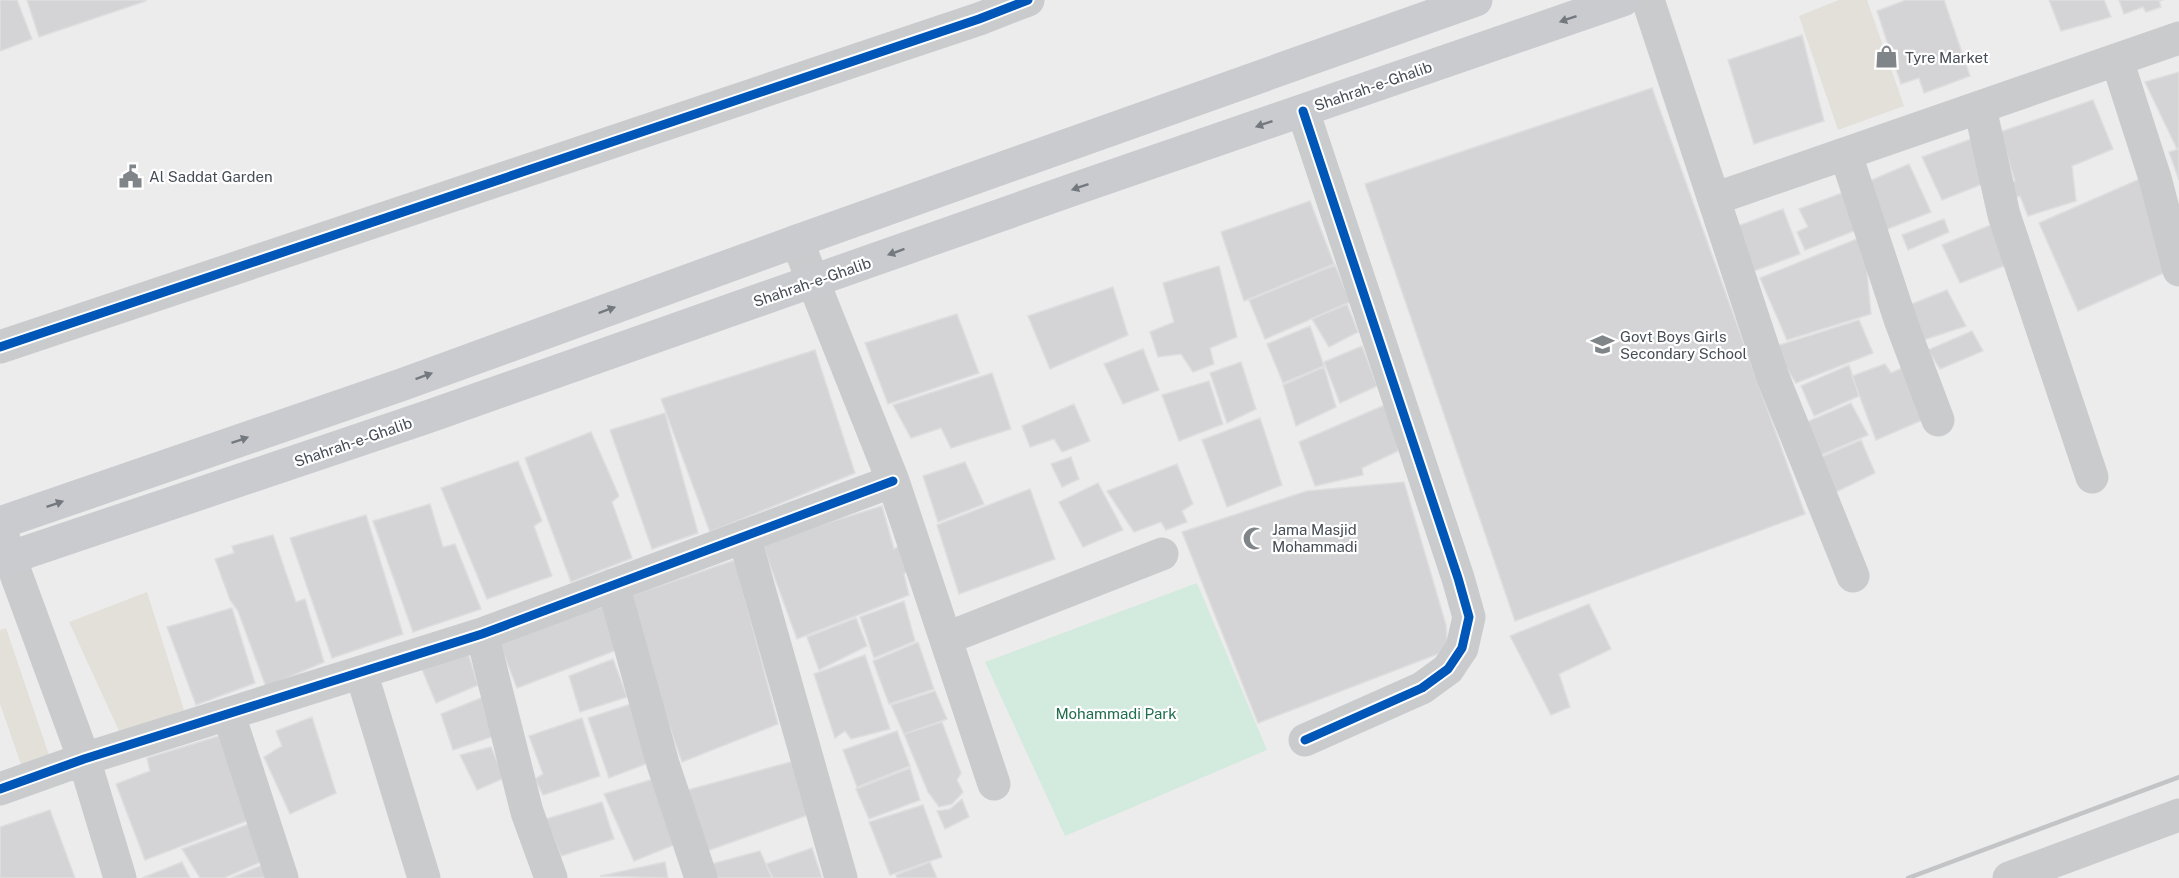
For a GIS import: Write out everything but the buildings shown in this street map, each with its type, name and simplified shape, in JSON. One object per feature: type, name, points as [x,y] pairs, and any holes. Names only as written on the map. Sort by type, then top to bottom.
[{"type":"main road","points":[[0,525],[401,385],[797,241],[1476,0]]},
{"type":"main road","name":"Shahrah-e-Ghalib","points":[[5,560],[438,413],[1083,186],[1623,0]]},
{"type":"street","points":[[0,347],[975,9],[1028,0]]},
{"type":"street","points":[[1648,0],[1772,375],[1853,576]]},
{"type":"street","points":[[1714,199],[2179,38]]},
{"type":"street","points":[[2116,60],[2155,178],[2179,270]]},
{"type":"street","points":[[1980,108],[2004,215],[2092,477]]},
{"type":"street","points":[[1303,111],[1469,617],[1462,648],[1448,669],[1422,688],[1305,741]]},
{"type":"street","points":[[1846,155],[1901,322],[1938,420]]},
{"type":"street","points":[[797,241],[893,481],[994,784]]},
{"type":"street","points":[[0,789],[84,759],[482,634],[893,481]]},
{"type":"street","points":[[0,525],[5,560],[84,759],[120,878]]},
{"type":"street","points":[[744,536],[841,878]]},
{"type":"street","points":[[946,638],[1162,554]]},
{"type":"street","points":[[613,585],[663,764],[701,878]]},
{"type":"street","points":[[482,634],[527,812],[551,878]]},
{"type":"street","points":[[361,672],[424,878]]},
{"type":"street","points":[[229,715],[282,878]]},
{"type":"street","points":[[2009,878],[2060,869],[2179,815]]},
{"type":"shaded area","points":[[1839,0],[1867,0],[1904,106],[1838,130],[1799,16]]},
{"type":"shaded area","points":[[147,592],[184,710],[120,733],[69,622]]},
{"type":"shaded area","points":[[6,628],[50,758],[23,770],[0,704],[0,630]]},
{"type":"green space","name":"Mohammadi Park","points":[[1197,583],[1267,750],[1065,836],[985,662]]},
{"type":"railway","points":[[1908,878],[2179,777]]},
{"type":"cycle path","points":[[0,347],[979,19],[1028,0]]},
{"type":"cycle path","points":[[1303,111],[1469,617],[1462,648],[1448,669],[1422,688],[1305,740]]},
{"type":"cycle path","points":[[0,789],[84,759],[482,634],[893,481]]},
{"type":"place","name":"Tyre Market","points":[[1887,57]]},
{"type":"place","name":"Al Saddat Garden","points":[[131,176]]},
{"type":"place","name":"Govt Boys Girls Secondary School","points":[[1602,345]]},
{"type":"place","name":"Jama Masjid Mohammadi","points":[[1254,538]]}]
